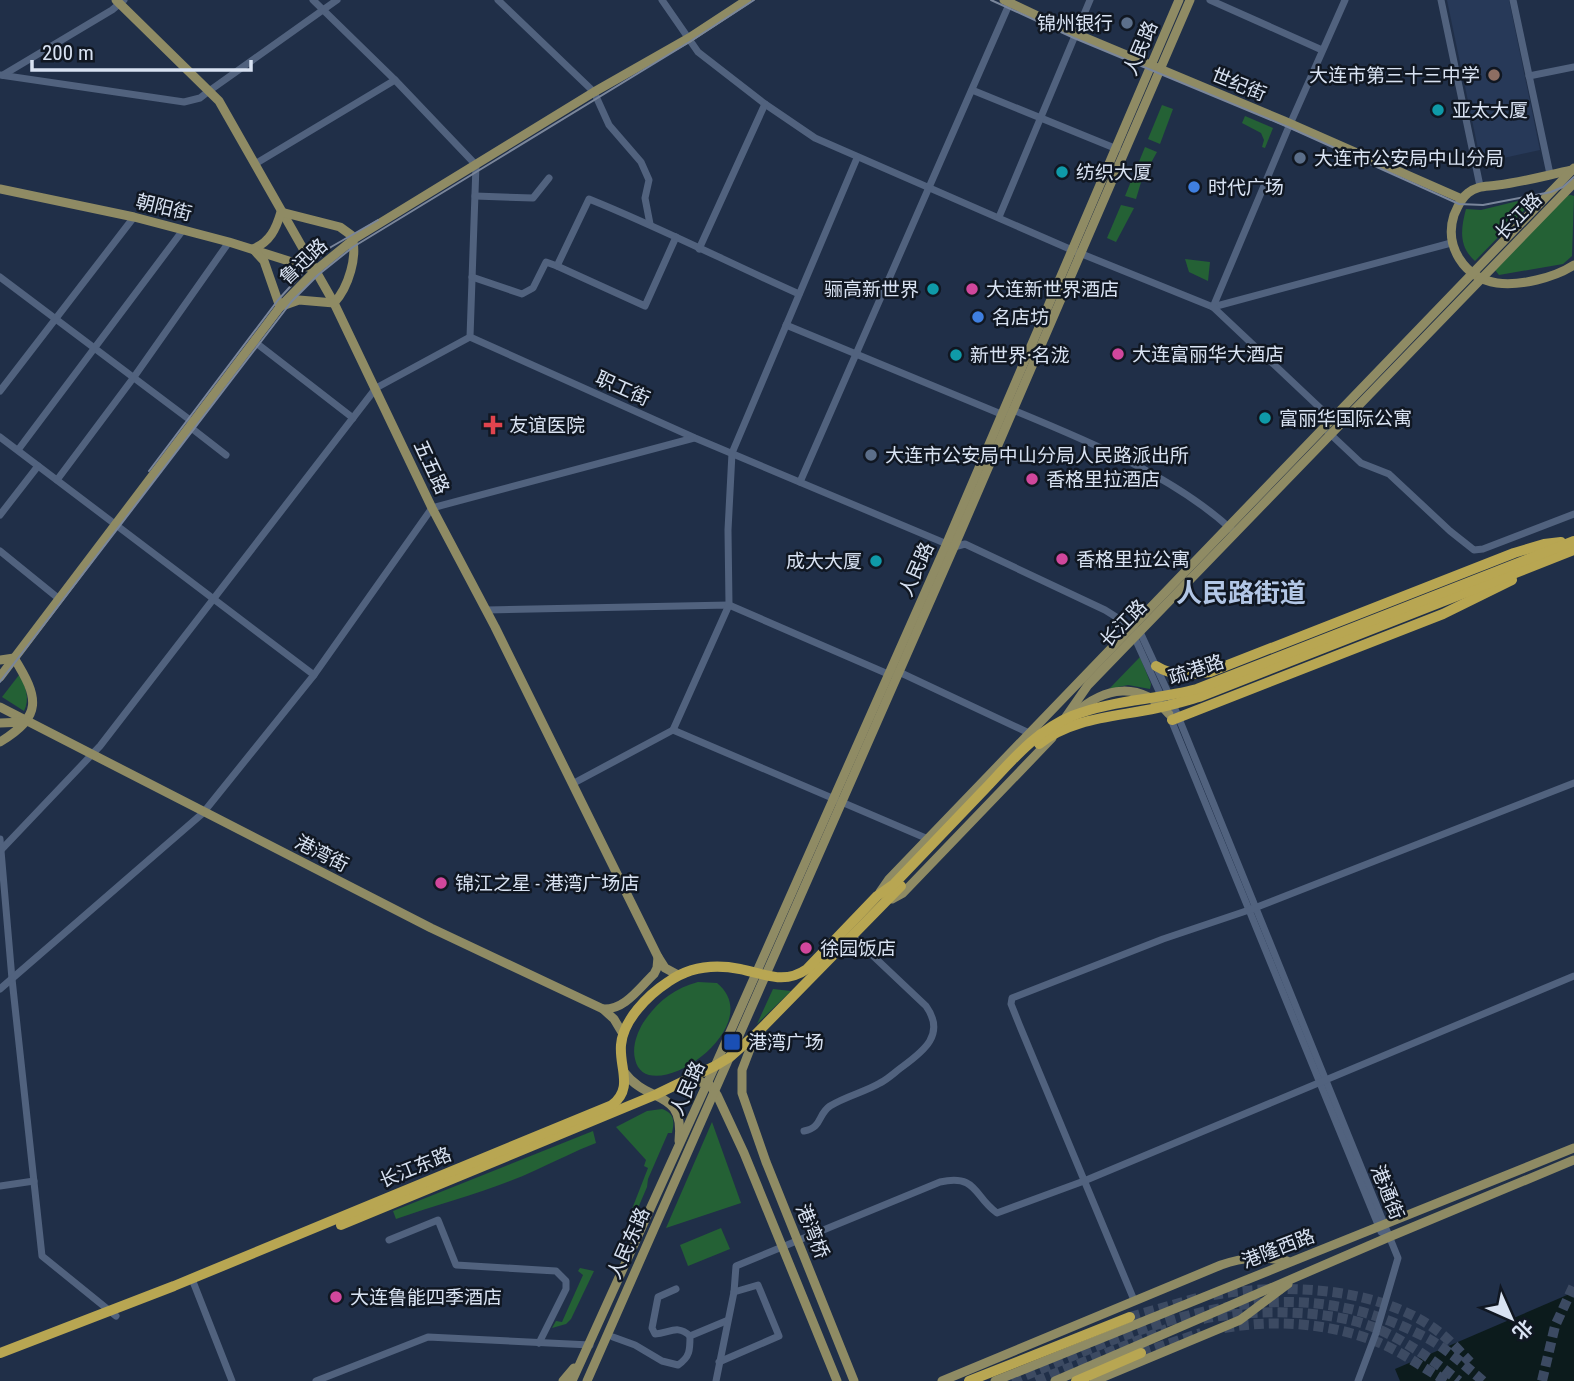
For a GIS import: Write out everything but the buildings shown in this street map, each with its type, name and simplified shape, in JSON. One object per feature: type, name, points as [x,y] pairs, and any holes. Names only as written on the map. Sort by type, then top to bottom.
[{"type":"highway","points":[[1156,666],[1166,673],[1178,675],[1210,672],[1514,553],[1544,544],[1574,541]]},
{"type":"highway","name":"疏港路","points":[[954,826],[1026,747],[1046,730],[1068,717],[1085,711],[1197,689],[1574,541]]},
{"type":"highway","name":"疏港路","points":[[881,900],[1030,751],[1056,733],[1086,721],[1199,697],[1574,550]]},
{"type":"highway","points":[[1173,717],[1443,614],[1493,591],[1548,560]]},
{"type":"highway","name":"长江路","points":[[730,1058],[852,936],[881,900]]},
{"type":"highway","name":"长江路","points":[[761,975],[788,978],[807,969],[881,900]]},
{"type":"highway","points":[[623,1034],[652,994],[678,975],[709,967],[740,969],[761,975]]},
{"type":"highway","name":"长江东路","points":[[193,1282],[612,1105],[622,1094],[626,1080],[621,1046],[623,1034]]},
{"type":"highway","name":"长江东路","points":[[0,1361],[655,1095],[730,1058]]},
{"type":"highway","name":"长江东路","points":[[0,1353],[112,1314]]},
{"type":"highway","points":[[969,1381],[1130,1317]]},
{"type":"highway","points":[[1076,1381],[1141,1353]]},
{"type":"main road","name":"鲁迅路","points":[[0,677],[280,307],[316,270],[354,239],[594,92],[689,38],[747,0]]},
{"type":"main road","name":"人民路","points":[[837,801],[899,672],[1001,414],[1076,252],[1156,68],[1179,0]]},
{"type":"main road","name":"人民路","points":[[702,1119],[715,1066],[769,958],[888,674],[1013,410],[1116,149],[1191,0]]},
{"type":"main road","name":"五五路","points":[[120,1],[219,101],[316,270],[376,388],[432,508],[574,783],[658,957],[665,968],[678,975]]},
{"type":"main road","name":"世纪街","points":[[1008,1],[1076,34],[1462,200]]},
{"type":"main road","points":[[1567,175],[1497,186],[1480,186],[1467,193],[1450,229],[1451,243],[1458,258],[1478,275],[1494,282],[1525,281],[1555,275],[1574,265]]},
{"type":"main road","name":"长江路","points":[[881,900],[903,893],[1038,755],[1088,685],[1135,632],[1478,275],[1567,175]]},
{"type":"main road","name":"朝阳街","points":[[2,192],[183,230],[309,265],[316,270]]},
{"type":"main road","points":[[281,212],[340,227],[354,239],[348,281],[344,292],[334,303],[299,300],[280,307],[264,261],[253,249],[268,240],[281,212]]},
{"type":"main road","points":[[881,900],[889,879],[1029,733],[1135,632]]},
{"type":"main road","points":[[0,660],[14,658],[26,678],[33,700],[27,722],[0,741]]},
{"type":"main road","points":[[1060,726],[1095,698],[1110,692],[1138,693],[1151,698],[1173,717]]},
{"type":"main road","name":"港湾街","points":[[0,707],[203,813],[603,1009],[614,1019],[623,1034]]},
{"type":"main road","points":[[0,723],[27,722]]},
{"type":"main road","points":[[603,1009],[622,1005],[654,974],[658,957]]},
{"type":"main road","points":[[740,969],[769,958]]},
{"type":"main road","name":"人民路","points":[[678,1149],[711,1087],[730,1058],[761,975]]},
{"type":"main road","name":"港湾桥","points":[[756,1034],[742,1070],[742,1093],[766,1162],[854,1381]]},
{"type":"main road","points":[[624,1072],[638,1087],[666,1100],[679,1114],[678,1149]]},
{"type":"main road","points":[[686,1081],[711,1087]]},
{"type":"main road","name":"港湾桥","points":[[711,1087],[729,1121],[837,1381]]},
{"type":"main road","points":[[702,1119],[714,1113],[729,1121]]},
{"type":"main road","name":"人民东路","points":[[590,1377],[702,1119]]},
{"type":"main road","name":"港隆西路","points":[[995,1381],[1574,1148]]},
{"type":"main road","name":"人民东路","points":[[572,1381],[678,1149]]},
{"type":"main road","name":"港隆西路","points":[[1055,1381],[1574,1160]]},
{"type":"main road","points":[[942,1381],[1134,1300],[1243,1258],[1265,1257],[1289,1261]]},
{"type":"main road","points":[[1094,1381],[1240,1320],[1275,1296],[1294,1278]]},
{"type":"main road","points":[[563,1381],[580,1362]]},
{"type":"street","points":[[1,850],[90,755],[376,388],[470,337],[476,165],[313,0]]},
{"type":"street","points":[[1,74],[184,102],[200,98],[337,0]]},
{"type":"street","points":[[498,0],[594,92],[608,125],[641,162],[649,180],[645,198],[650,224]]},
{"type":"street","points":[[662,0],[698,52],[765,104],[815,138],[1076,252],[1213,307],[1335,423]]},
{"type":"street","points":[[999,217],[1090,0]]},
{"type":"street","points":[[1210,0],[1322,50]]},
{"type":"street","points":[[1213,307],[1322,50],[1346,0]]},
{"type":"street","points":[[1441,0],[1480,186]]},
{"type":"street","points":[[1513,0],[1529,76],[1567,175]]},
{"type":"street","points":[[1,74],[120,1]]},
{"type":"street","points":[[800,482],[927,187],[972,90],[1008,1]]},
{"type":"street","points":[[1529,76],[1574,67]]},
{"type":"street","points":[[255,164],[394,80]]},
{"type":"street","points":[[972,90],[1116,149]]},
{"type":"street","points":[[699,249],[765,104]]},
{"type":"street","points":[[574,783],[673,730],[729,605],[728,530],[732,453],[857,158]]},
{"type":"street","points":[[475,196],[533,198],[549,178]]},
{"type":"street","points":[[557,265],[589,200],[650,224],[800,294]]},
{"type":"street","points":[[0,391],[134,218]]},
{"type":"street","points":[[18,450],[183,230]]},
{"type":"street","points":[[472,277],[522,294],[533,288],[546,262],[645,306],[676,237]]},
{"type":"street","points":[[57,480],[229,242]]},
{"type":"street","points":[[1213,307],[1451,243]]},
{"type":"street","points":[[0,277],[134,377],[226,454]]},
{"type":"street","points":[[786,325],[1001,414],[1013,410],[1097,447],[1183,492],[1232,530]]},
{"type":"street","name":"职工街","points":[[470,337],[695,438],[950,546],[965,544],[1105,610],[1135,632]]},
{"type":"street","points":[[255,342],[353,418]]},
{"type":"street","points":[[1327,431],[1361,463],[1389,474],[1474,550],[1483,549],[1574,514]]},
{"type":"street","points":[[0,437],[314,675]]},
{"type":"street","points":[[0,989],[203,813],[314,675],[432,508],[695,438]]},
{"type":"street","points":[[0,515],[38,466]]},
{"type":"street","points":[[0,551],[58,598]]},
{"type":"street","points":[[487,610],[729,605],[888,674],[899,672],[1029,733]]},
{"type":"street","name":"港通街","points":[[1135,632],[1156,666],[1173,717]]},
{"type":"street","name":"港通街","points":[[1135,632],[1173,717],[1381,1226],[1390,1237],[1398,1258],[1377,1333],[1358,1381]]},
{"type":"street","points":[[673,730],[928,839]]},
{"type":"street","points":[[1134,1300],[1018,1024],[1011,1004],[1012,998],[1574,783]]},
{"type":"street","points":[[0,839],[42,1256],[112,1314]]},
{"type":"street","points":[[804,1130],[818,1124],[829,1107],[881,1083],[919,1054],[928,1045],[934,1024],[934,1016],[926,1006],[852,936]]},
{"type":"street","points":[[716,1381],[734,1292],[736,1266],[955,1179],[978,1190],[985,1205],[997,1213],[1084,1181],[1574,976]]},
{"type":"street","points":[[0,1186],[34,1181]]},
{"type":"street","points":[[390,1240],[438,1220],[456,1265],[556,1271],[566,1281],[566,1289],[539,1343]]},
{"type":"street","points":[[193,1282],[232,1381]]},
{"type":"street","points":[[719,1362],[779,1336],[758,1285],[734,1292]]},
{"type":"street","points":[[613,1337],[635,1345],[662,1361],[678,1365],[686,1359],[690,1353],[690,1336],[683,1330],[674,1329],[655,1334],[652,1328],[658,1297],[676,1289]]},
{"type":"street","points":[[690,1336],[726,1321]]},
{"type":"street","points":[[316,1381],[428,1336],[590,1345]]},
{"type":"shaded area","name":"大连市第三十三中学","points":[[1447,0],[1509,0],[1540,150],[1481,163]]},
{"type":"shaded area","points":[[1574,1292],[1574,1381],[1400,1381],[1395,1369]]},
{"type":"green space","points":[[1162,105],[1173,109],[1160,144],[1148,139]]},
{"type":"green space","points":[[1245,116],[1273,128],[1265,148],[1262,147],[1264,140],[1261,133],[1242,123]]},
{"type":"green space","points":[[1145,147],[1157,152],[1142,179],[1136,199],[1125,196]]},
{"type":"green space","points":[[1538,196],[1475,261],[1463,243],[1466,209],[1481,210]]},
{"type":"green space","points":[[1565,196],[1574,196],[1572,256],[1563,264],[1499,275],[1495,270]]},
{"type":"green space","points":[[1121,205],[1134,208],[1116,242],[1107,238]]},
{"type":"green space","points":[[1185,259],[1210,262],[1208,281],[1189,272]]},
{"type":"green space","points":[[1140,657],[1151,684],[1150,689],[1128,685],[1109,689]]},
{"type":"green space","points":[[19,675],[26,693],[24,711],[2,697]]},
{"type":"green space","name":"港湾广场","points":[[698,982],[717,983],[729,1001],[729,1021],[718,1040],[700,1057],[680,1070],[660,1076],[644,1073],[635,1059],[634,1050],[643,1023],[666,997]]},
{"type":"green space","points":[[773,989],[791,991],[757,1024]]},
{"type":"green space","points":[[662,1109],[673,1118],[672,1133],[668,1133],[638,1208],[632,1209],[648,1168],[644,1166],[646,1160],[616,1127],[647,1111]]},
{"type":"green space","points":[[712,1122],[741,1203],[666,1228]]},
{"type":"green space","points":[[593,1131],[596,1143],[536,1170],[484,1191],[396,1219],[393,1211]]},
{"type":"green space","points":[[721,1228],[730,1249],[688,1266],[680,1245]]},
{"type":"green space","points":[[580,1268],[594,1271],[571,1319],[566,1324],[552,1328],[556,1321],[562,1322],[583,1275],[578,1271]]},
{"type":"tunnel","points":[[1542,1381],[1555,1326],[1574,1285]]},
{"type":"tunnel","points":[[1213,1295],[1300,1289],[1360,1297],[1415,1317],[1443,1335],[1470,1362]]},
{"type":"tunnel","points":[[1130,1317],[1197,1298]]},
{"type":"tunnel","points":[[1012,1381],[1112,1340],[1162,1323],[1212,1310],[1263,1303],[1314,1303],[1366,1313],[1428,1338],[1483,1381]]},
{"type":"tunnel","points":[[1203,1319],[1266,1312],[1312,1314],[1355,1321],[1407,1344],[1459,1381]]},
{"type":"tunnel","points":[[1224,1328],[1283,1324],[1342,1331],[1389,1347],[1446,1381]]},
{"type":"tunnel","points":[[1036,1381],[1167,1329]]},
{"type":"tunnel","points":[[1141,1353],[1201,1333]]},
{"type":"tram line","points":[[0,682],[292,301],[318,275],[353,247],[754,0]]},
{"type":"tram line","points":[[991,0],[1074,38],[1288,127],[1459,204],[1483,205],[1551,192],[1563,187],[1574,177]]},
{"type":"tram line","points":[[149,471],[278,300],[309,266],[331,247],[378,220]]},
{"type":"place","name":"锦州银行","points":[[1127,23]]},
{"type":"place","name":"大连市第三十三中学","points":[[1494,75]]},
{"type":"place","name":"亚太大厦","points":[[1438,110]]},
{"type":"place","name":"大连市公安局中山分局","points":[[1300,158]]},
{"type":"place","name":"纺织大厦","points":[[1062,172]]},
{"type":"place","name":"时代广场","points":[[1194,187]]},
{"type":"place","name":"骊高新世界","points":[[933,289]]},
{"type":"place","name":"大连新世界酒店","points":[[972,289]]},
{"type":"place","name":"名店坊","points":[[978,317]]},
{"type":"place","name":"大连富丽华大酒店","points":[[1118,354]]},
{"type":"place","name":"新世界·名泷","points":[[956,355]]},
{"type":"place","name":"富丽华国际公寓","points":[[1265,418]]},
{"type":"place","name":"友谊医院","points":[[493,425]]},
{"type":"place","name":"大连市公安局中山分局人民路派出所","points":[[871,455]]},
{"type":"place","name":"香格里拉酒店","points":[[1032,479]]},
{"type":"place","name":"香格里拉公寓","points":[[1062,559]]},
{"type":"place","name":"成大大厦","points":[[876,561]]},
{"type":"place","name":"锦江之星 - 港湾广场店","points":[[441,883]]},
{"type":"place","name":"徐园饭店","points":[[806,948]]},
{"type":"place","name":"港湾广场","points":[[732,1042]]},
{"type":"place","name":"大连鲁能四季酒店","points":[[336,1297]]},
{"type":"district","name":"人民路街道","points":[[1241,593]]}]
